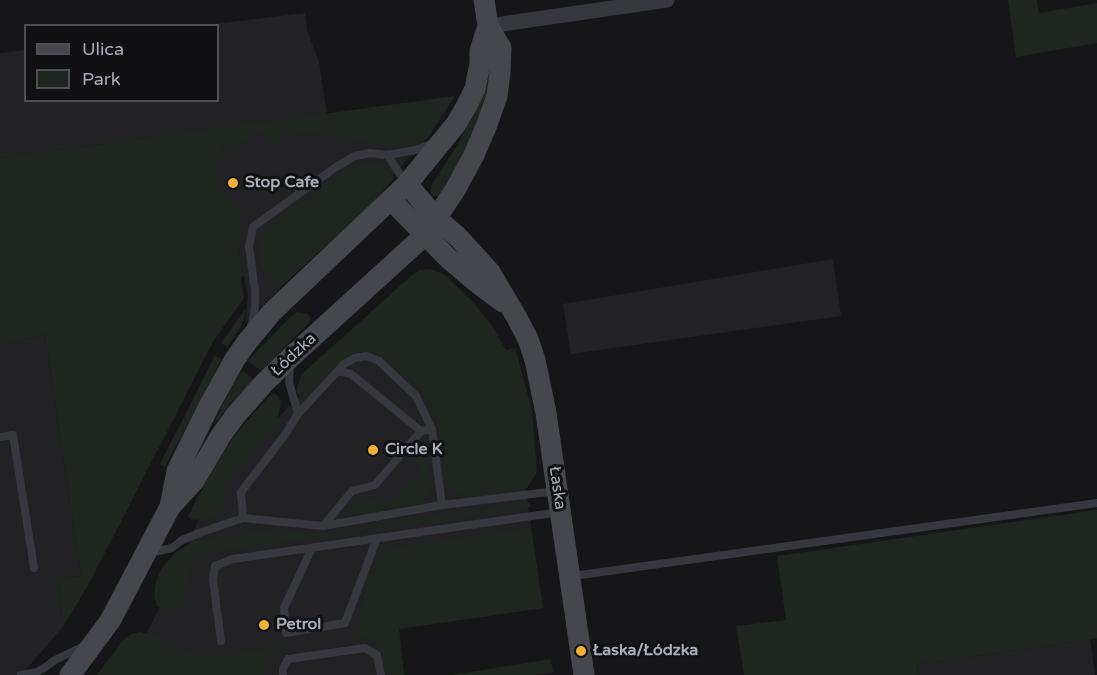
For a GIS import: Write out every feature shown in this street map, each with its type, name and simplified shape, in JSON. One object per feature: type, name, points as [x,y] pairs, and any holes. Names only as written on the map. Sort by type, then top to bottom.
[{"type":"main road","points":[[431,227],[474,155],[496,96],[501,48],[488,26],[484,0]]},
{"type":"main road","points":[[391,200],[442,140],[466,107],[474,89],[480,63],[480,51],[488,26]]},
{"type":"main road","name":"Łaska","points":[[406,184],[448,258],[509,307],[528,339],[535,360],[546,413],[584,675]]},
{"type":"main road","name":"Łaska","points":[[391,200],[431,227]]},
{"type":"main road","name":"Łódzka","points":[[170,507],[177,471],[209,406],[247,342],[272,312],[391,200]]},
{"type":"main road","name":"Łódzka","points":[[70,675],[103,632],[115,612],[170,507],[194,481],[235,416],[264,383],[431,227]]},
{"type":"street","points":[[488,26],[667,0]]},
{"type":"lane","points":[[247,342],[255,304],[249,246],[253,227],[336,167],[355,156],[370,153],[387,155],[416,150],[442,140]]},
{"type":"lane","points":[[387,155],[406,184]]},
{"type":"lane","points":[[291,357],[289,382],[298,414]]},
{"type":"lane","points":[[243,518],[241,492],[298,414],[344,364],[355,358],[366,357],[379,361],[416,396],[432,429],[442,505]]},
{"type":"lane","points":[[338,371],[351,374],[421,431]]},
{"type":"lane","points":[[323,526],[352,490],[375,485],[421,431],[432,429]]},
{"type":"lane","points":[[0,437],[13,435],[34,568]]},
{"type":"lane","points":[[145,555],[172,548],[182,540],[243,518],[323,526],[442,505],[559,501]]},
{"type":"lane","points":[[221,641],[213,579],[215,566],[234,560],[377,538],[559,501]]},
{"type":"lane","points":[[570,577],[1097,503]]},
{"type":"lane","points":[[312,548],[284,608],[286,633],[345,623],[377,538]]},
{"type":"lane","points":[[21,675],[37,672],[55,660],[96,640]]},
{"type":"lane","points":[[283,675],[288,658],[365,648],[377,655],[381,675]]},
{"type":"shaded area","points":[[305,13],[307,30],[319,62],[327,114],[455,96],[429,136],[368,202],[245,322],[248,297],[238,247],[185,133],[0,158],[0,53],[24,50],[24,102],[219,102],[219,24],[215,24]]},
{"type":"shaded area","points":[[833,259],[841,316],[571,354],[563,304]]},
{"type":"shaded area","points":[[395,325],[508,370],[543,608],[399,629],[404,675],[122,675],[128,668],[170,588],[209,494],[234,464],[317,377]]},
{"type":"shaded area","points":[[45,335],[81,576],[59,579],[63,627],[21,675],[0,675],[0,345]]},
{"type":"shaded area","points":[[1090,639],[1095,675],[918,675],[917,665]]},
{"type":"green space","points":[[1008,0],[1037,0],[1039,13],[1097,3],[1097,43],[1016,57]]},
{"type":"green space","points":[[490,49],[492,68],[487,99],[466,148],[441,194],[433,196],[431,186],[459,142],[479,103]]},
{"type":"green space","points":[[455,96],[429,136],[400,147],[291,130],[271,144],[262,131],[259,131],[231,151],[225,143],[220,146],[226,155],[209,167],[244,218],[238,247],[244,276],[241,277],[244,298],[214,340],[90,582],[63,627],[59,579],[81,576],[45,335],[0,345],[0,158]]},
{"type":"green space","points":[[368,162],[383,165],[394,178],[373,203],[285,283],[281,284],[271,279],[261,265],[259,252],[262,233],[270,224],[342,173]]},
{"type":"green space","points":[[428,269],[446,276],[474,303],[492,326],[506,350],[515,348],[532,410],[537,472],[527,488],[471,497],[453,490],[446,480],[436,421],[424,396],[412,381],[385,359],[371,351],[354,353],[339,363],[306,396],[301,397],[297,393],[302,374],[411,276],[420,270]]},
{"type":"green space","points":[[246,308],[244,320],[227,347],[221,343]]},
{"type":"green space","points":[[297,312],[308,314],[310,322],[261,371],[248,361],[290,317]]},
{"type":"green space","points":[[215,355],[222,359],[165,467],[160,464]]},
{"type":"green space","points":[[242,370],[254,380],[216,422],[228,394]]},
{"type":"green space","points":[[271,394],[278,396],[281,402],[277,421],[272,431],[229,480],[224,490],[224,507],[221,513],[209,519],[190,519],[189,514],[227,446]]},
{"type":"green space","points":[[420,452],[425,452],[427,456],[432,482],[427,498],[421,504],[354,516],[351,514],[352,504],[374,500],[386,510],[422,467],[412,458]]},
{"type":"green space","points":[[530,503],[531,507],[194,555],[182,598],[175,607],[164,611],[157,606],[154,596],[156,581],[161,569],[175,553],[194,541],[278,529],[326,533]]},
{"type":"green space","points":[[1097,510],[1097,638],[917,665],[918,675],[744,675],[736,626],[786,620],[777,556]]},
{"type":"green space","points":[[531,528],[543,608],[399,629],[404,675],[387,675],[384,657],[377,644],[368,639],[356,637],[370,576],[376,563],[385,554],[397,547]]},
{"type":"green space","points":[[140,632],[154,635],[187,652],[209,657],[292,645],[274,652],[264,663],[264,675],[97,675],[123,640],[131,634]]},
{"type":"green space","points":[[551,659],[553,673],[452,675]]},
{"type":"place","name":"Stop Cafe","points":[[233,183]]},
{"type":"place","name":"Circle K","points":[[373,450]]},
{"type":"place","name":"Petrol","points":[[264,625]]},
{"type":"place","name":"Łaska/Łódzka","points":[[581,651]]}]
